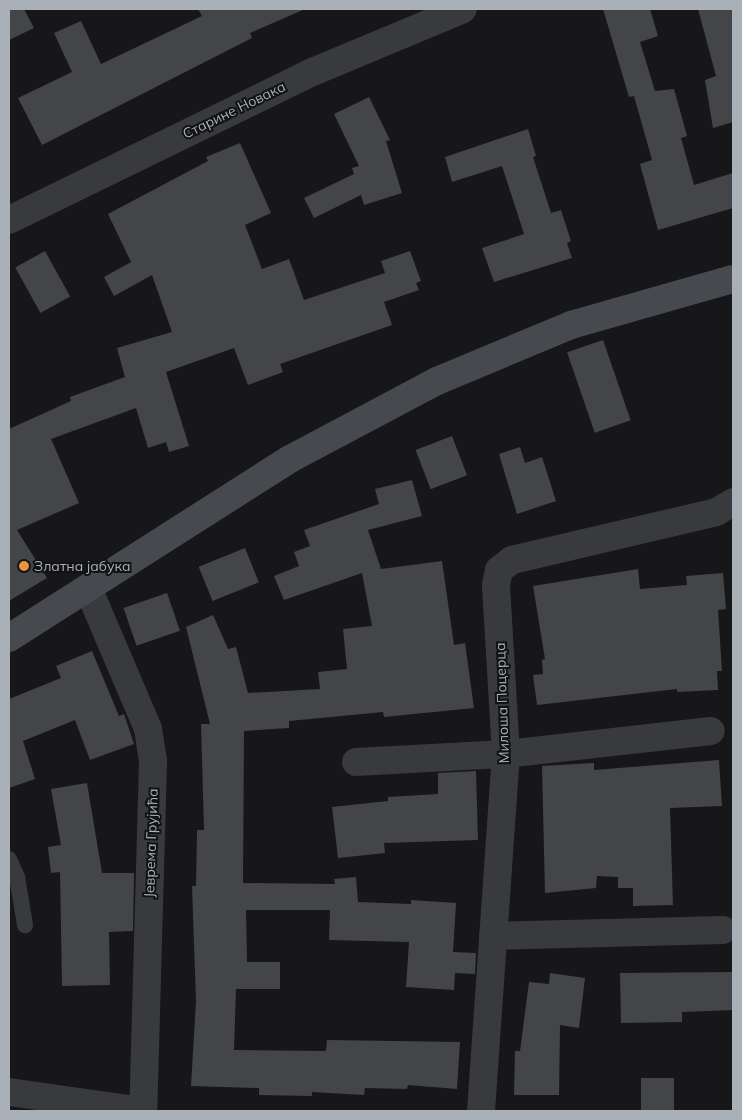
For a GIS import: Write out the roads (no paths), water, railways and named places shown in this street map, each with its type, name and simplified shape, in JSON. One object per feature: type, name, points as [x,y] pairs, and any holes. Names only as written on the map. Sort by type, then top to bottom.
[{"type":"main road","points":[[9,638],[290,459],[437,381],[571,325],[733,279]]},
{"type":"street","name":"Старине Новака","points":[[9,220],[315,71],[463,9]]},
{"type":"street","name":"Милоша Поцерца","points":[[481,1111],[506,754],[496,585],[499,570],[512,560],[716,512],[733,502]]},
{"type":"street","name":"Јеврема Грујића","points":[[88,588],[148,729],[153,762],[143,1111]]},
{"type":"street","points":[[356,762],[506,754],[711,732]]},
{"type":"street","points":[[493,936],[723,930]]},
{"type":"street","points":[[9,1092],[143,1111]]},
{"type":"lane","points":[[9,859],[17,877],[25,925]]},
{"type":"place","name":"Златна јабука","points":[[24,566]]}]
